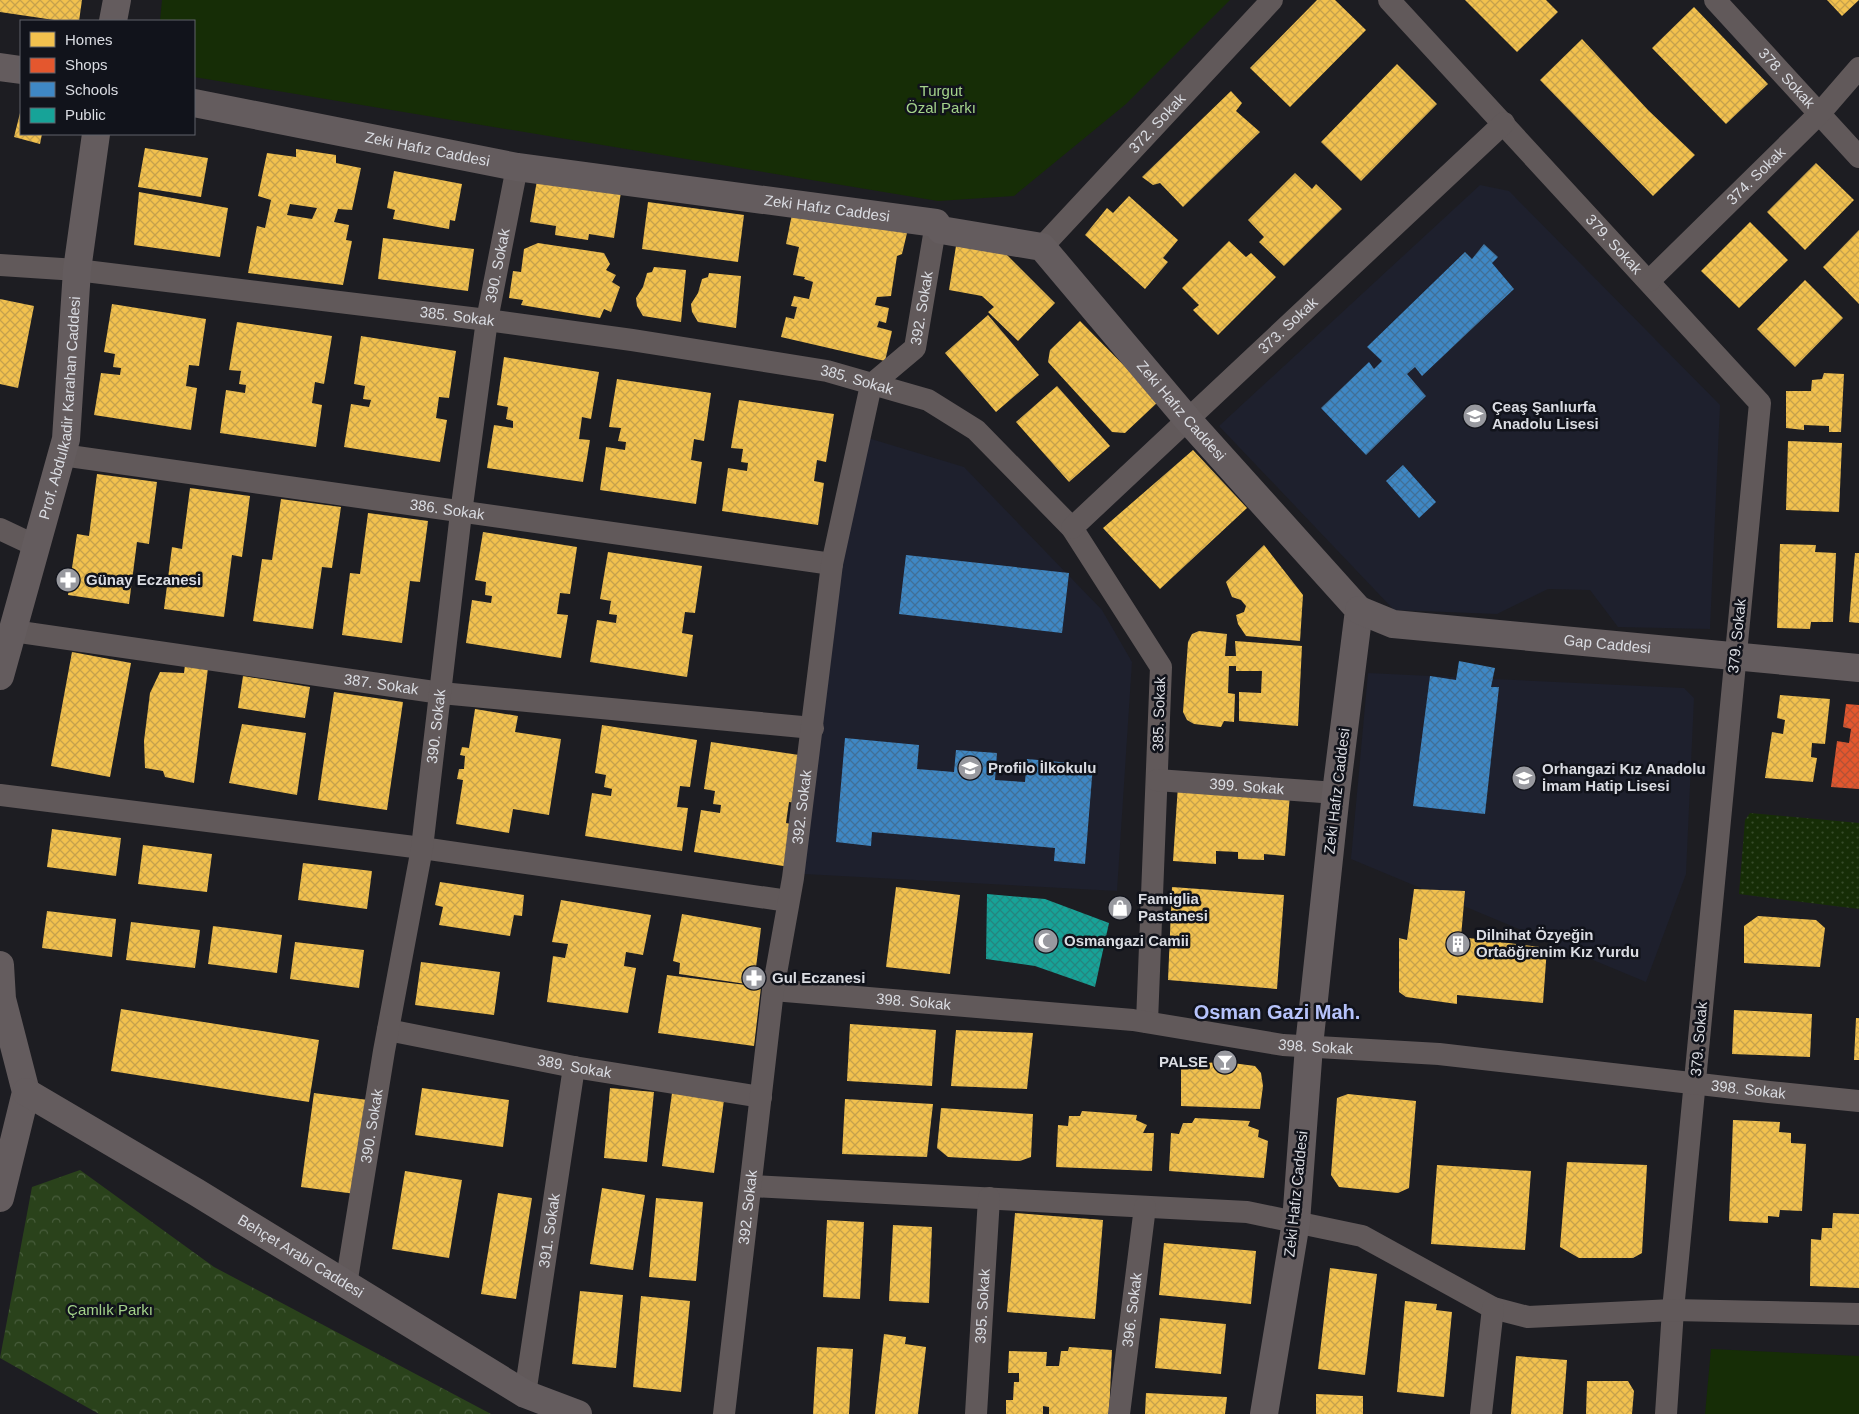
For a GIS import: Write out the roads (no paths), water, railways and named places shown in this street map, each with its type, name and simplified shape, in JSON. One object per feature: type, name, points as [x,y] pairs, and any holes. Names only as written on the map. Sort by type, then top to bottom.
[{"type":"street","points":[[113,20],[116,0]]},
{"type":"street","name":"372. Sokak","points":[[1042,247],[1272,0]]},
{"type":"street","name":"379. Sokak","points":[[1389,0],[1760,402],[1673,1310],[1666,1414]]},
{"type":"street","name":"378. Sokak","points":[[1715,0],[1859,157]]},
{"type":"street","points":[[0,67],[20,70]]},
{"type":"street","name":"374. Sokak","points":[[1649,281],[1820,113],[1859,68]]},
{"type":"street","name":"Zeki Hafız Caddesi","points":[[195,103],[517,167],[936,223],[941,230],[1042,247],[1188,420],[1359,610],[1336,793],[1309,1046],[1296,1222],[1264,1414]]},
{"type":"street","name":"373. Sokak","points":[[1072,528],[1504,123]]},
{"type":"street","name":"Prof. Abdulkadir Karahan Caddesi","points":[[0,676],[66,439],[77,270],[96,135]]},
{"type":"street","name":"390. Sokak","points":[[346,1285],[388,1030],[422,848],[461,513],[486,320],[517,167]]},
{"type":"street","name":"392. Sokak","points":[[724,1414],[774,990],[793,878],[832,564],[871,385],[915,348],[936,223]]},
{"type":"street","name":"385. Sokak","points":[[0,265],[77,270],[486,320],[632,340],[827,371],[928,400],[976,430],[1072,528],[1161,667],[1147,1022]]},
{"type":"street","name":"386. Sokak","points":[[62,455],[461,513],[832,564]]},
{"type":"street","points":[[0,529],[36,546]]},
{"type":"street","name":"Gap Caddesi","points":[[1359,610],[1393,624],[1859,668]]},
{"type":"street","name":"387. Sokak","points":[[12,631],[441,692],[812,728]]},
{"type":"street","name":"399. Sokak","points":[[1157,780],[1336,793]]},
{"type":"street","points":[[0,795],[422,848],[788,901]]},
{"type":"street","points":[[0,965],[2,999],[26,1092],[0,1198]]},
{"type":"street","name":"398. Sokak","points":[[774,990],[1147,1022],[1283,1045],[1439,1054],[1859,1101]]},
{"type":"street","name":"389. Sokak","points":[[388,1030],[574,1067],[761,1097]]},
{"type":"street","name":"391. Sokak","points":[[525,1394],[574,1067]]},
{"type":"street","name":"Behçet Arabi Caddesi","points":[[26,1092],[196,1192],[525,1394],[578,1414]]},
{"type":"street","points":[[751,1186],[1247,1212],[1362,1236],[1493,1308],[1528,1317],[1673,1310],[1859,1314]]},
{"type":"street","name":"395. Sokak","points":[[976,1414],[989,1198]]},
{"type":"street","name":"396. Sokak","points":[[1119,1414],[1145,1207]]},
{"type":"street","points":[[1481,1414],[1493,1308]]},
{"type":"place","name":"Çeaş Şanlıurfa Anadolu Lisesi","points":[[1475,416]]},
{"type":"place","name":"Günay Eczanesi","points":[[68,580]]},
{"type":"place","name":"Profilo İlkokulu","points":[[970,768]]},
{"type":"place","name":"Orhangazi Kız Anadolu İmam Hatip Lisesi","points":[[1524,778]]},
{"type":"place","name":"Famiglia Pastanesi","points":[[1120,908]]},
{"type":"place","name":"Osmangazi Camii","points":[[1046,941]]},
{"type":"place","name":"Dilnihat Özyeğin Ortaöğrenim Kız Yurdu","points":[[1458,944]]},
{"type":"place","name":"Gul Eczanesi","points":[[754,978]]},
{"type":"place","name":"PALSE","points":[[1225,1062]]},
{"type":"district","name":"Osman Gazi Mah.","points":[[1277,1012]]},
{"type":"park label","name":"Turgut Özal Parkı","points":[[941,100]]},
{"type":"park label","name":"Çamlık Parkı","points":[[110,1310]]}]
